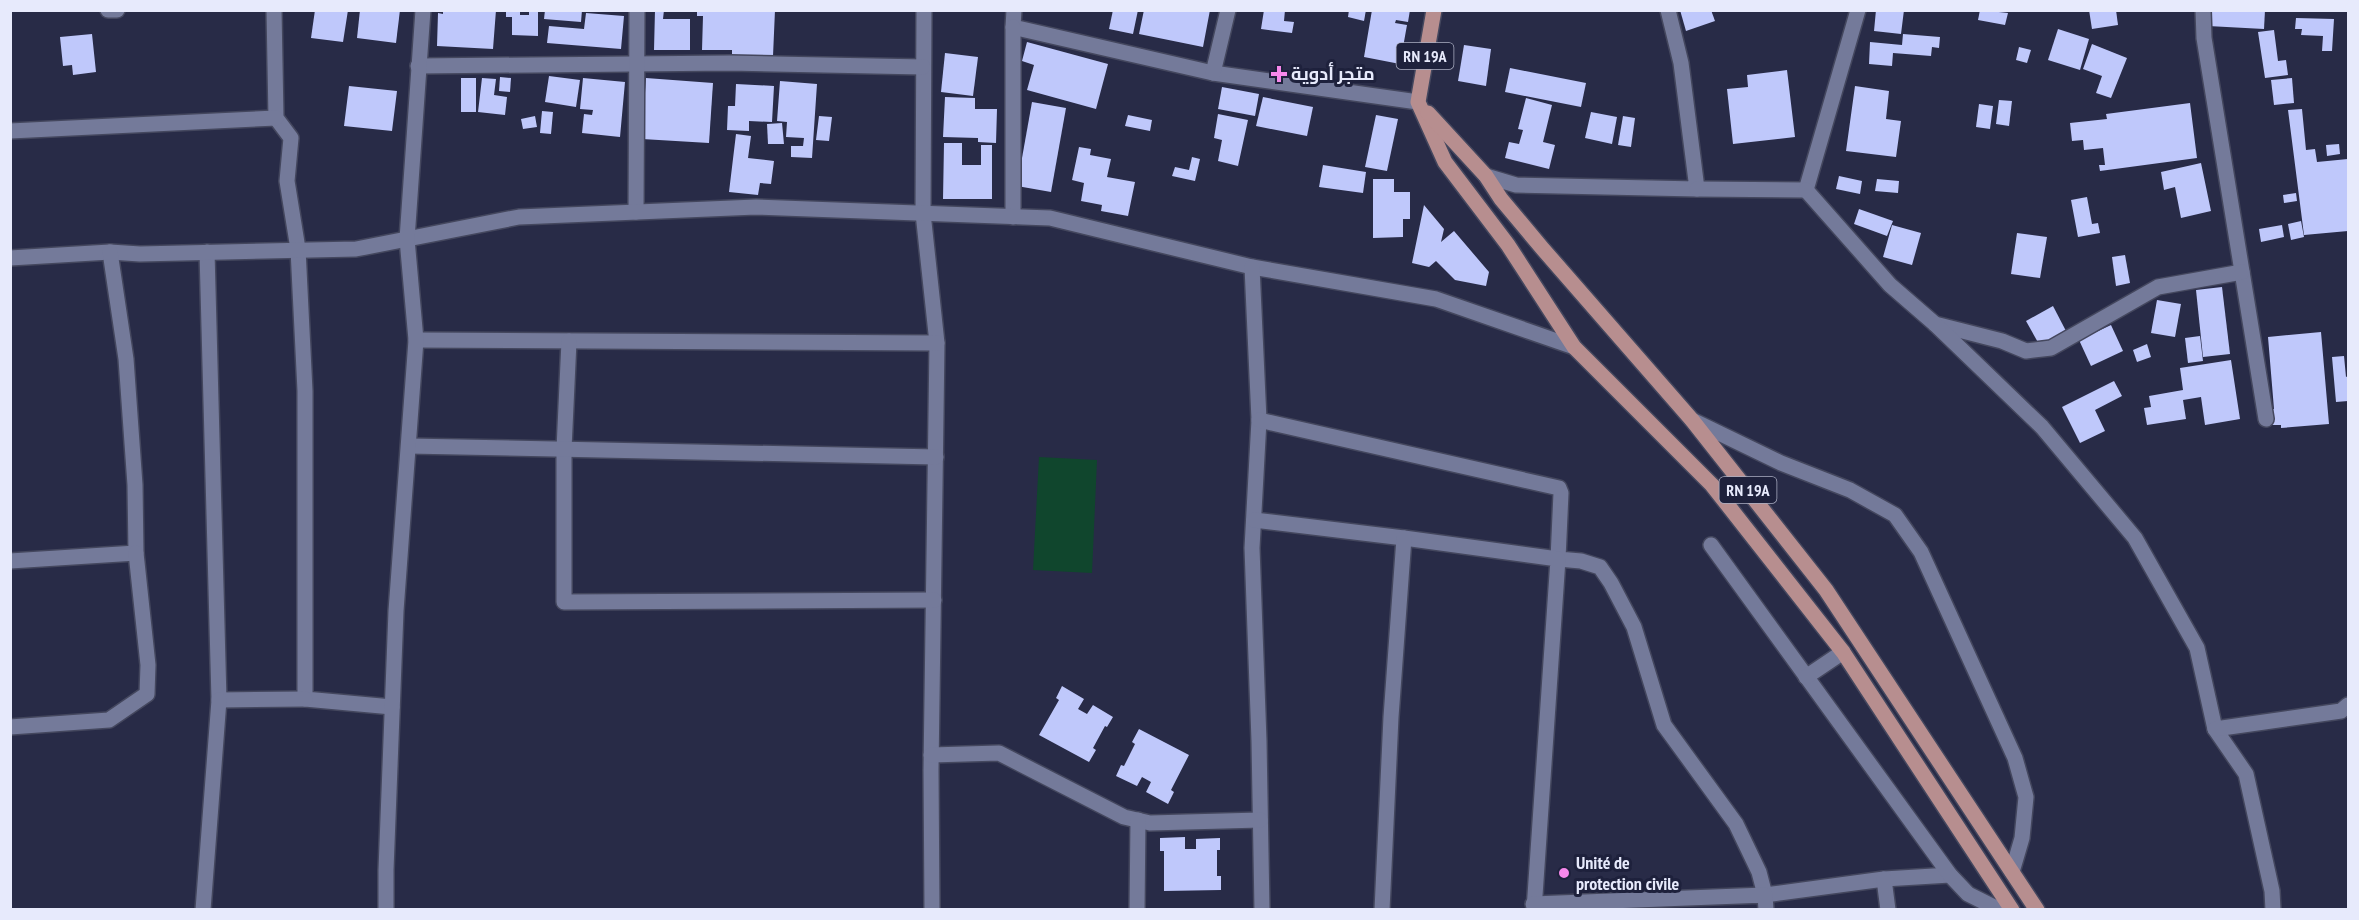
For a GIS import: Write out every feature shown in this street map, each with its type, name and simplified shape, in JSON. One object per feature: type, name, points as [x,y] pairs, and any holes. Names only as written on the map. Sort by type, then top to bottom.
[{"type":"main road","name":"RN 19A","points":[[1434,10],[1418,102],[1445,162],[1508,245],[1574,347],[1712,485],[1843,652],[2012,909]]},
{"type":"main road","name":"RN 19A","points":[[1418,102],[1486,176],[1501,199],[1542,249],[1692,420],[1826,590],[2037,909]]},
{"type":"street","points":[[108,10],[117,10]]},
{"type":"street","points":[[274,10],[276,118],[291,138],[287,181],[298,249],[305,391],[305,699]]},
{"type":"street","points":[[386,909],[396,610],[416,340],[407,239],[423,10]]},
{"type":"street","points":[[636,212],[637,10]]},
{"type":"street","points":[[924,10],[923,213],[937,344],[931,755],[932,909]]},
{"type":"street","points":[[1013,217],[1014,10]]},
{"type":"street","points":[[1213,73],[1228,10]]},
{"type":"street","points":[[1668,10],[1681,63],[1697,189]]},
{"type":"street","points":[[1806,190],[1858,10]]},
{"type":"street","points":[[2203,10],[2204,38],[2266,419]]},
{"type":"street","points":[[1013,27],[1213,73],[1418,102]]},
{"type":"street","points":[[418,66],[730,63],[923,67]]},
{"type":"street","points":[[10,131],[276,118]]},
{"type":"street","points":[[1486,176],[1516,185],[1806,190],[1890,285],[1935,324],[2042,427],[2135,538],[2197,648],[2214,729],[2246,774],[2272,891],[2273,909]]},
{"type":"street","points":[[10,258],[110,252],[356,249],[519,217],[756,207],[1050,218],[1252,267],[1436,299],[1574,347]]},
{"type":"street","points":[[10,727],[109,720],[147,694],[148,665],[136,553],[135,485],[126,359],[110,252]]},
{"type":"street","points":[[203,909],[219,700],[207,252]]},
{"type":"street","points":[[1252,267],[1259,420],[1252,548],[1262,909]]},
{"type":"street","points":[[1935,324],[2002,341],[2026,351],[2051,348],[2158,287],[2242,272]]},
{"type":"street","points":[[416,340],[937,344]]},
{"type":"street","points":[[569,341],[564,449],[564,602],[934,600]]},
{"type":"street","points":[[1259,420],[1559,488],[1561,493],[1558,559],[1533,907],[1765,902],[1884,879],[1950,875]]},
{"type":"street","points":[[1692,420],[1781,463],[1850,490],[1894,515],[1921,552],[2015,758],[2026,796],[2022,838],[2012,872]]},
{"type":"street","points":[[409,446],[936,457]]},
{"type":"street","points":[[1254,520],[1581,561],[1599,567],[1611,583],[1634,627],[1664,725],[1736,824],[1759,872],[1765,902]]},
{"type":"street","points":[[1382,909],[1391,717],[1404,538]]},
{"type":"street","points":[[1711,545],[1950,875],[1968,894],[2000,909]]},
{"type":"street","points":[[10,561],[136,553]]},
{"type":"street","points":[[1806,677],[1843,652]]},
{"type":"street","points":[[219,700],[305,699],[392,706]]},
{"type":"street","points":[[2214,729],[2341,711],[2349,705]]},
{"type":"street","points":[[931,755],[999,753],[1124,817],[1150,823],[1260,820]]},
{"type":"street","points":[[1137,909],[1138,820]]},
{"type":"street","points":[[1884,879],[1888,909]]},
{"type":"green space","points":[[1039,457],[1097,460],[1092,573],[1033,570]]},
{"type":"building","points":[[315,10],[348,10],[343,42],[311,38]]},
{"type":"building","points":[[360,10],[400,10],[396,43],[357,38]]},
{"type":"building","points":[[443,10],[496,10],[493,49],[437,46],[438,13],[443,14]]},
{"type":"building","points":[[506,10],[520,10],[520,15],[529,15],[529,10],[538,10],[538,36],[512,35],[512,17],[506,17]]},
{"type":"building","points":[[545,10],[582,10],[581,22],[544,19]]},
{"type":"building","points":[[655,10],[664,10],[663,19],[690,19],[690,50],[654,50]]},
{"type":"building","points":[[697,10],[775,10],[773,56],[732,55],[732,50],[702,50],[703,16],[697,16]]},
{"type":"building","points":[[1113,10],[1138,10],[1133,34],[1109,29]]},
{"type":"building","points":[[1144,10],[1166,12],[1166,10],[1210,10],[1203,47],[1139,34]]},
{"type":"building","points":[[1264,10],[1285,10],[1284,21],[1294,22],[1292,33],[1261,29]]},
{"type":"building","points":[[1349,10],[1366,10],[1364,21],[1348,17]]},
{"type":"building","points":[[1372,10],[1410,10],[1408,22],[1396,20],[1395,23],[1407,25],[1400,64],[1364,57]]},
{"type":"building","points":[[1680,10],[1711,10],[1715,21],[1686,31]]},
{"type":"building","points":[[1876,10],[1904,10],[1901,34],[1874,31]]},
{"type":"building","points":[[1980,10],[2008,13],[2005,25],[1978,20]]},
{"type":"building","points":[[2089,10],[2116,10],[2118,25],[2092,29]]},
{"type":"building","points":[[2209,10],[2265,10],[2264,29],[2208,26]]},
{"type":"building","points":[[586,13],[624,16],[621,49],[547,43],[549,26],[584,29]]},
{"type":"building","points":[[2296,18],[2334,19],[2332,51],[2322,51],[2323,36],[2301,35],[2302,29],[2295,29]]},
{"type":"building","points":[[2058,29],[2089,39],[2080,70],[2048,60]]},
{"type":"building","points":[[2274,30],[2278,61],[2286,60],[2288,75],[2265,78],[2258,32]]},
{"type":"building","points":[[92,34],[96,72],[73,75],[72,65],[63,66],[60,37]]},
{"type":"building","points":[[1903,34],[1940,37],[1939,48],[1932,47],[1931,56],[1893,53],[1892,66],[1869,64],[1870,42],[1902,45]]},
{"type":"building","points":[[1027,42],[1108,64],[1096,109],[1027,90],[1034,65],[1022,61]]},
{"type":"building","points":[[2092,44],[2127,58],[2111,98],[2096,93],[2102,76],[2083,69]]},
{"type":"building","points":[[1464,45],[1491,49],[1486,86],[1458,81]]},
{"type":"building","points":[[2019,47],[2031,50],[2027,63],[2016,60]]},
{"type":"building","points":[[945,53],[978,57],[973,96],[941,92]]},
{"type":"building","points":[[1510,68],[1586,83],[1581,107],[1505,92]]},
{"type":"building","points":[[1787,70],[1795,137],[1733,144],[1727,89],[1748,87],[1747,75]]},
{"type":"building","points":[[549,76],[580,80],[576,107],[545,102]]},
{"type":"building","points":[[500,77],[511,78],[510,92],[499,91]]},
{"type":"building","points":[[461,78],[476,78],[476,112],[461,112]]},
{"type":"building","points":[[482,78],[496,79],[494,95],[507,97],[505,115],[478,112]]},
{"type":"building","points":[[583,78],[625,82],[620,137],[582,133],[584,114],[592,115],[593,110],[580,109]]},
{"type":"building","points":[[646,78],[713,83],[709,143],[642,139]]},
{"type":"building","points":[[2292,78],[2294,103],[2274,105],[2271,80]]},
{"type":"building","points":[[780,81],[817,84],[812,158],[791,157],[791,146],[803,146],[804,138],[786,137],[787,122],[777,121]]},
{"type":"building","points":[[736,84],[774,86],[772,122],[749,121],[749,131],[727,130],[728,106],[735,106]]},
{"type":"building","points":[[349,86],[397,91],[392,131],[344,126]]},
{"type":"building","points":[[1855,86],[1889,91],[1886,119],[1901,121],[1896,157],[1846,151]]},
{"type":"building","points":[[1222,87],[1259,94],[1255,116],[1218,109]]},
{"type":"building","points":[[945,97],[975,98],[975,109],[997,109],[996,143],[978,142],[978,138],[943,137]]},
{"type":"building","points":[[1263,97],[1313,107],[1307,136],[1256,126]]},
{"type":"building","points":[[1526,98],[1552,105],[1543,142],[1555,145],[1549,169],[1505,158],[1509,142],[1519,144],[1523,130],[1518,129]]},
{"type":"building","points":[[1999,100],[2012,101],[2009,126],[1996,124]]},
{"type":"building","points":[[1032,102],[1066,108],[1051,192],[1017,186]]},
{"type":"building","points":[[2190,103],[2197,158],[2100,171],[2099,165],[2105,165],[2103,148],[2084,150],[2083,140],[2072,141],[2070,123],[2107,119],[2106,114]]},
{"type":"building","points":[[1979,104],[1993,106],[1990,129],[1976,127]]},
{"type":"building","points":[[2302,109],[2306,150],[2315,149],[2317,162],[2348,159],[2348,231],[2304,235],[2288,110]]},
{"type":"building","points":[[542,111],[553,112],[551,134],[540,133]]},
{"type":"building","points":[[1591,112],[1617,117],[1612,144],[1585,138]]},
{"type":"building","points":[[1218,114],[1248,120],[1238,166],[1218,161],[1222,140],[1214,138]]},
{"type":"building","points":[[1128,115],[1152,120],[1150,131],[1125,126]]},
{"type":"building","points":[[1376,115],[1398,119],[1387,171],[1365,167]]},
{"type":"building","points":[[535,116],[537,127],[523,129],[521,119]]},
{"type":"building","points":[[819,116],[832,117],[829,141],[816,140]]},
{"type":"building","points":[[1623,116],[1635,118],[1631,147],[1618,145]]},
{"type":"building","points":[[782,123],[784,144],[768,144],[767,124]]},
{"type":"building","points":[[736,134],[751,136],[748,158],[774,161],[771,184],[760,183],[758,195],[729,192]]},
{"type":"building","points":[[944,143],[962,143],[962,165],[981,165],[981,145],[992,145],[992,199],[943,199]]},
{"type":"building","points":[[2339,144],[2340,154],[2327,156],[2326,145]]},
{"type":"building","points":[[1079,147],[1091,149],[1090,155],[1111,159],[1107,177],[1135,182],[1128,216],[1101,211],[1102,205],[1081,201],[1084,183],[1072,180]]},
{"type":"building","points":[[1192,157],[1200,159],[1195,181],[1172,176],[1175,167],[1189,170]]},
{"type":"building","points":[[2201,163],[2211,211],[2181,218],[2175,187],[2164,190],[2161,172]]},
{"type":"building","points":[[1323,165],[1366,172],[1363,193],[1319,187]]},
{"type":"building","points":[[1839,176],[1862,181],[1860,194],[1836,189]]},
{"type":"building","points":[[1373,179],[1394,179],[1394,192],[1410,192],[1410,219],[1403,219],[1403,237],[1373,238]]},
{"type":"building","points":[[1877,179],[1899,181],[1898,193],[1875,191]]},
{"type":"building","points":[[2296,193],[2297,201],[2284,203],[2283,195]]},
{"type":"building","points":[[2087,197],[2092,224],[2098,223],[2100,233],[2078,237],[2071,200]]},
{"type":"building","points":[[1424,205],[1444,229],[1441,242],[1454,231],[1489,272],[1486,286],[1455,280],[1436,261],[1429,267],[1412,263]]},
{"type":"building","points":[[1859,209],[1893,221],[1887,236],[1854,224]]},
{"type":"building","points":[[2301,221],[2304,237],[2291,240],[2288,224]]},
{"type":"building","points":[[1892,225],[1921,233],[1912,265],[1883,257]]},
{"type":"building","points":[[2282,225],[2284,237],[2261,242],[2259,229]]},
{"type":"building","points":[[2017,233],[2047,237],[2040,278],[2011,274]]},
{"type":"building","points":[[2125,255],[2130,283],[2116,286],[2112,257]]},
{"type":"building","points":[[2222,287],[2230,354],[2203,357],[2196,290]]},
{"type":"building","points":[[2157,300],[2181,304],[2175,337],[2151,333]]},
{"type":"building","points":[[2053,306],[2066,331],[2040,346],[2026,321]]},
{"type":"building","points":[[2111,325],[2123,351],[2091,366],[2079,340]]},
{"type":"building","points":[[2321,332],[2329,424],[2281,428],[2281,425],[2270,425],[2269,409],[2274,409],[2268,337]]},
{"type":"building","points":[[2200,336],[2203,361],[2188,363],[2185,338]]},
{"type":"building","points":[[2147,344],[2151,357],[2137,362],[2133,350]]},
{"type":"building","points":[[2344,356],[2346,377],[2348,376],[2348,401],[2336,402],[2332,357]]},
{"type":"building","points":[[2231,360],[2240,419],[2205,425],[2201,397],[2183,400],[2186,419],[2147,425],[2144,408],[2151,407],[2149,396],[2183,390],[2180,368]]},
{"type":"building","points":[[2114,381],[2122,396],[2095,410],[2105,431],[2080,443],[2062,407]]},
{"type":"building","points":[[1062,686],[1084,699],[1078,709],[1087,714],[1093,705],[1113,717],[1107,727],[1105,726],[1093,748],[1096,750],[1089,762],[1039,735],[1059,700],[1056,698]]},
{"type":"building","points":[[1139,729],[1189,755],[1171,790],[1174,792],[1168,804],[1146,792],[1151,782],[1142,777],[1137,786],[1116,776],[1135,744],[1132,742]]},
{"type":"building","points":[[1185,837],[1185,849],[1196,849],[1196,839],[1220,838],[1220,850],[1217,850],[1217,876],[1221,876],[1221,890],[1164,891],[1164,851],[1160,851],[1160,838]]},
{"type":"place","name":"متجر أدوية","points":[[1279,74]]},
{"type":"place","name":"Unité de protection civile","points":[[1564,873]]}]
